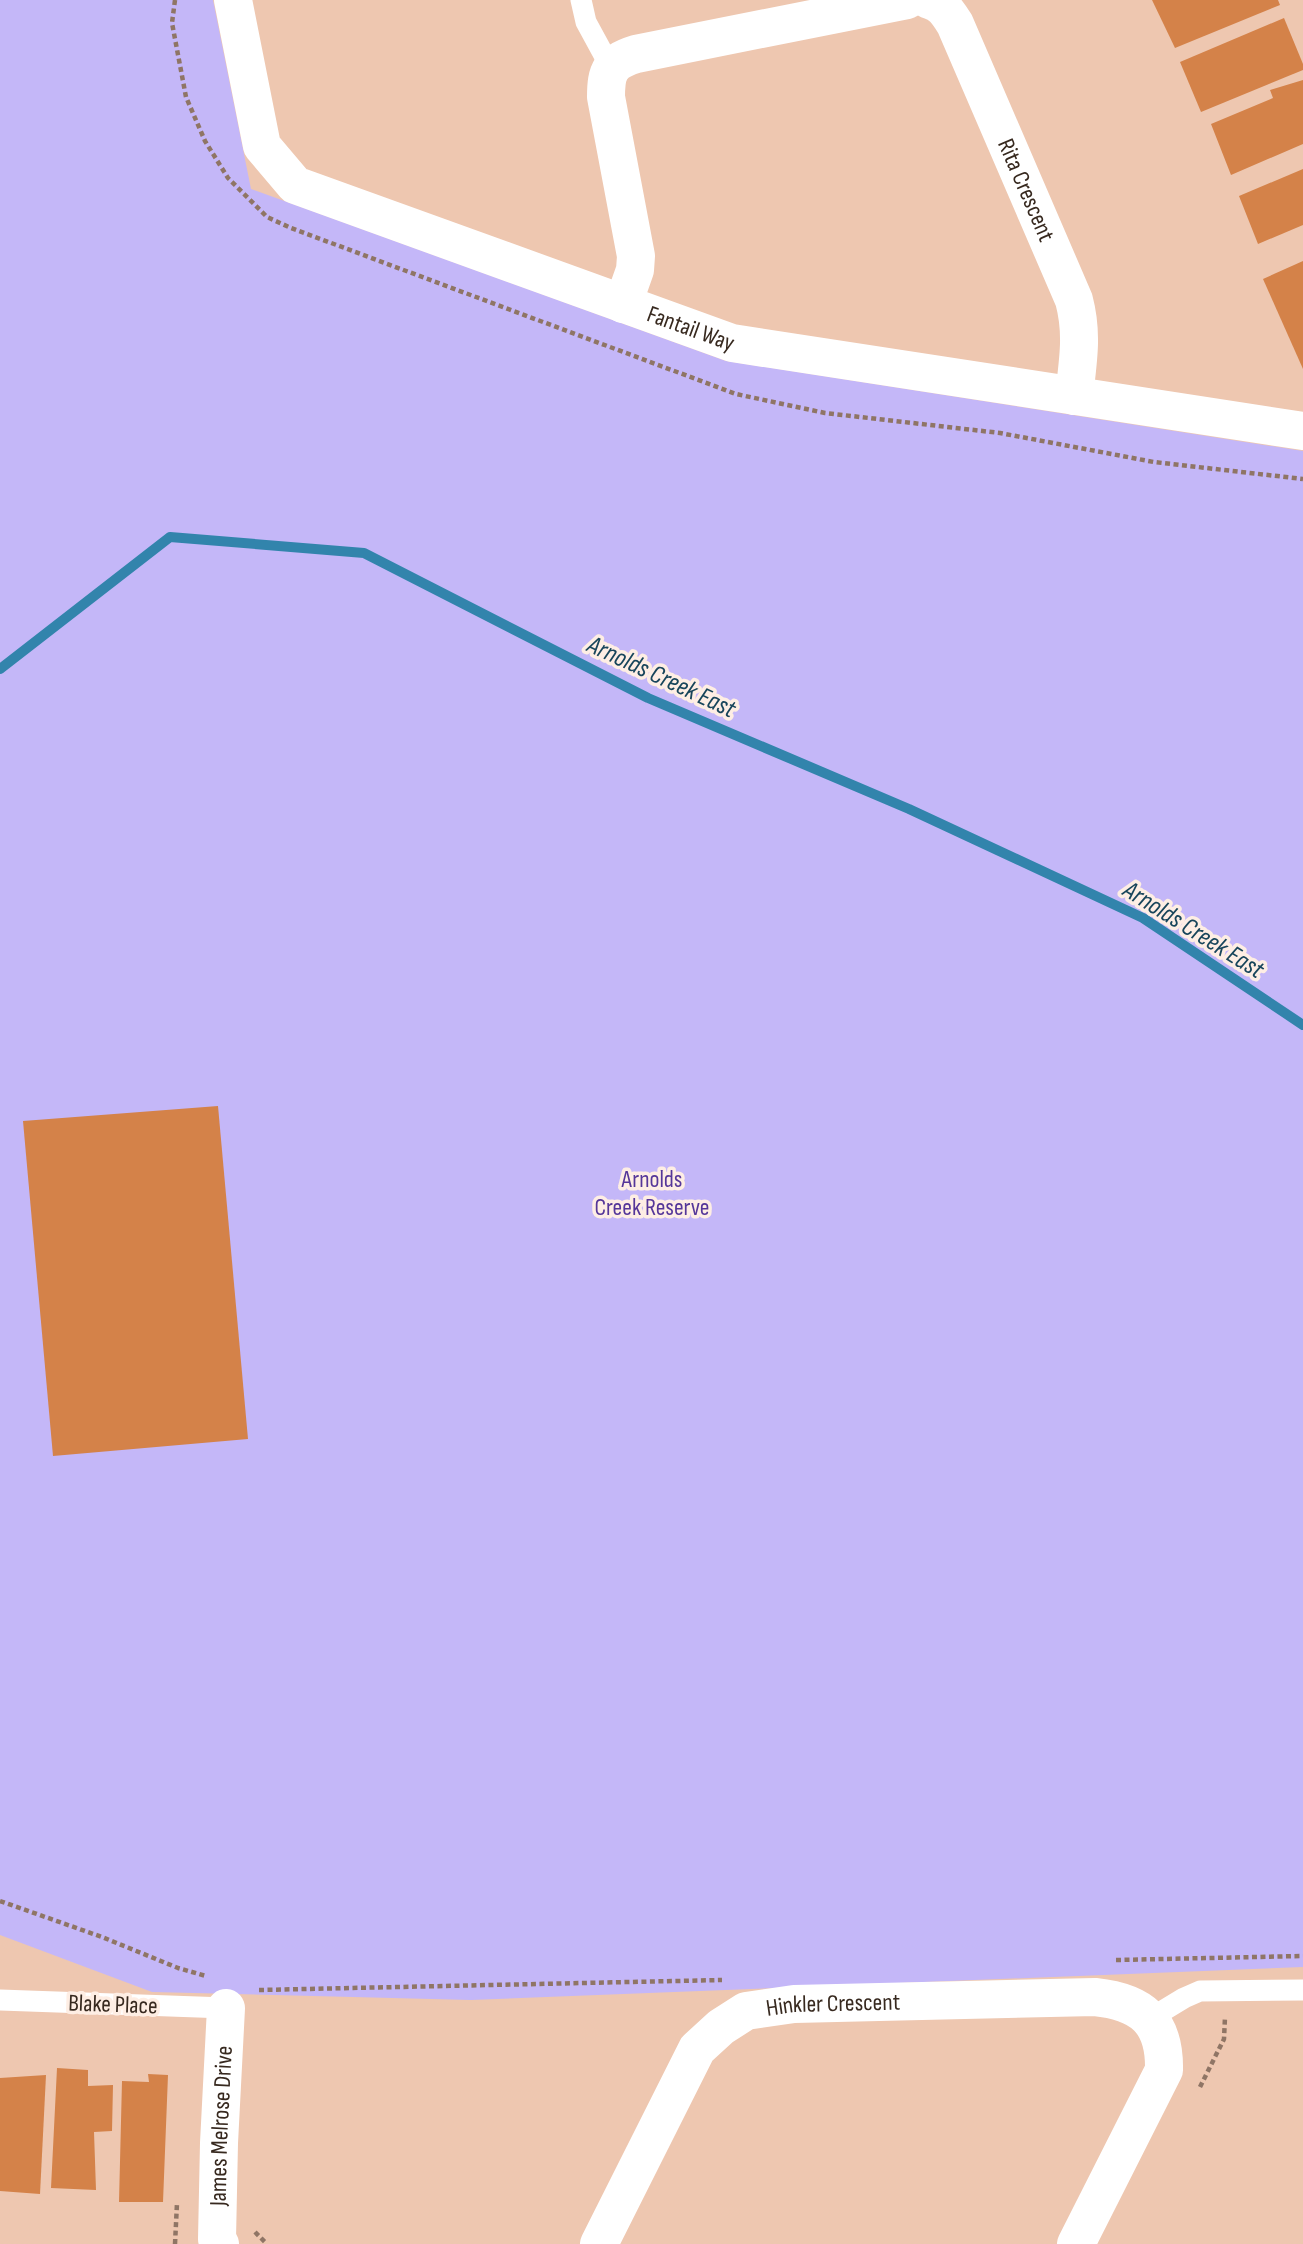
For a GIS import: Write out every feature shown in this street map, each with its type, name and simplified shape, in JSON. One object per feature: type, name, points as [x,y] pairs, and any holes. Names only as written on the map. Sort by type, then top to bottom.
[{"type":"street","name":"Fantail Way","points":[[233,0],[262,146],[295,185],[732,343],[1303,431]]},
{"type":"street","points":[[623,304],[635,270],[636,256],[606,97],[606,81],[611,68],[622,58],[636,54],[907,0]]},
{"type":"street","name":"Rita Crescent","points":[[929,0],[936,1],[955,24],[1074,300],[1080,339],[1074,396]]},
{"type":"street","name":"James Melrose Drive","points":[[220,2244],[217,2239],[219,2143],[230,1991]]},
{"type":"street","name":"Hinkler Crescent","points":[[599,2244],[697,2049],[721,2027],[746,2011],[794,2004],[1095,1997],[1120,2000],[1151,2018]]},
{"type":"street","points":[[1076,2244],[1164,2070],[1164,2049],[1151,2018]]},
{"type":"lane","points":[[581,0],[586,22],[611,68]]},
{"type":"lane","points":[[1151,2018],[1200,1991],[1303,1990]]},
{"type":"lane","name":"Blake Place","points":[[0,2000],[230,1991]]},
{"type":"path","points":[[0,1901],[102,1937],[230,1991],[727,1980]]},
{"type":"path","points":[[1109,1961],[1303,1956]]},
{"type":"green space","name":"Arnolds Creek Reserve","points":[[0,0],[213,0],[251,189],[726,361],[1303,451],[1303,1967],[471,2000],[152,1992],[0,1935]]},
{"type":"building","points":[[1152,0],[1278,0],[1280,5],[1175,48]]},
{"type":"building","points":[[1284,18],[1303,70],[1201,112],[1180,62]]},
{"type":"building","points":[[1303,80],[1303,144],[1231,175],[1211,124],[1273,98],[1270,90]]},
{"type":"building","points":[[1303,169],[1303,225],[1258,244],[1239,196]]},
{"type":"building","points":[[1303,261],[1303,369],[1263,279]]},
{"type":"building","points":[[218,1106],[248,1439],[53,1456],[23,1121]]},
{"type":"building","points":[[57,2068],[88,2070],[88,2086],[113,2085],[112,2131],[94,2132],[96,2190],[51,2188]]},
{"type":"building","points":[[148,2074],[168,2075],[163,2202],[119,2202],[122,2081],[149,2082]]},
{"type":"building","points":[[46,2075],[40,2194],[0,2191],[0,2078]]},
{"type":"waterway","name":"Arnolds Creek East","points":[[0,669],[170,537],[364,553],[648,698],[909,809],[1143,918],[1303,1025]]}]
